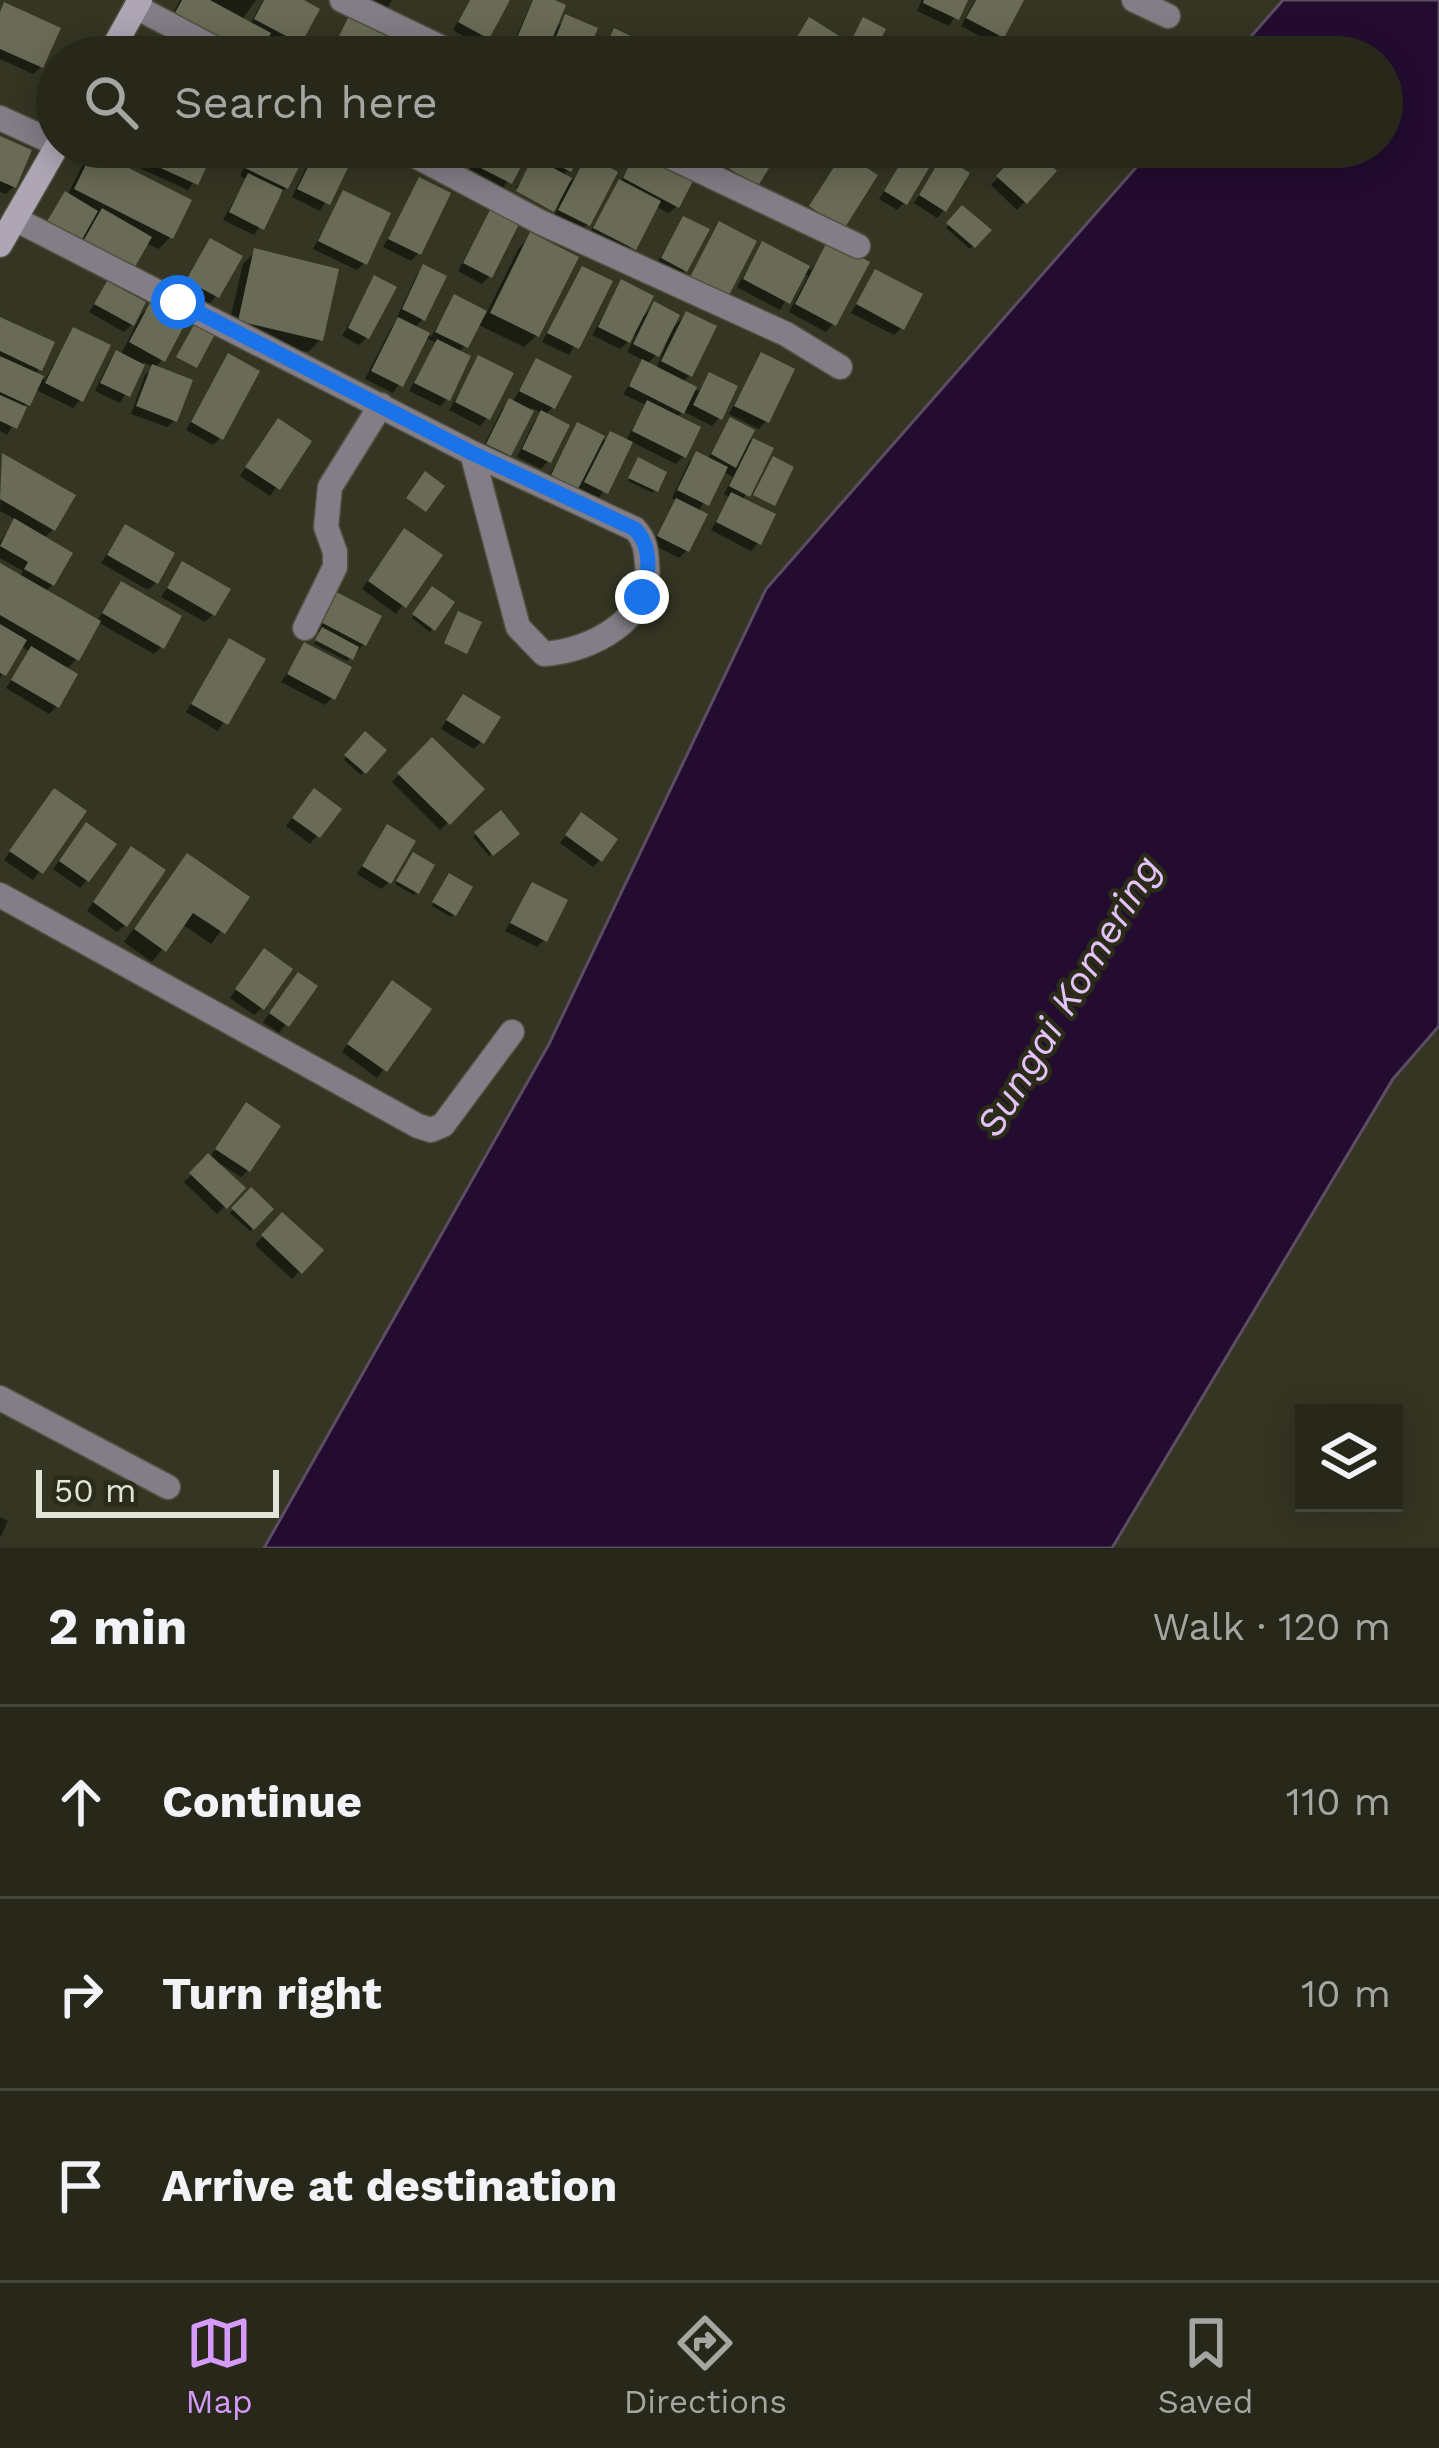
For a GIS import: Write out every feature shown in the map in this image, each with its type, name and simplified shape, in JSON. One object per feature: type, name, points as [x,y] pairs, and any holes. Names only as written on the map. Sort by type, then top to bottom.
[{"type":"main road","points":[[120,36],[138,3]]},
{"type":"main road","points":[[0,245],[44,168]]},
{"type":"street","points":[[342,0],[417,36]]},
{"type":"street","points":[[1134,0],[1168,16]]},
{"type":"street","points":[[138,3],[195,36]]},
{"type":"street","points":[[0,118],[36,135]]},
{"type":"street","points":[[438,168],[540,222],[786,334],[840,367]]},
{"type":"street","points":[[694,168],[857,246]]},
{"type":"street","points":[[16,219],[640,534],[649,574],[642,597],[605,637],[582,648],[544,654],[518,627],[472,453]]},
{"type":"street","points":[[305,628],[334,567],[335,552],[326,527],[330,487],[380,405]]},
{"type":"street","points":[[0,895],[431,1130],[443,1125],[512,1032]]},
{"type":"street","points":[[0,1397],[168,1487]]},
{"type":"water","name":"Sungai Komering","points":[[1283,0],[1439,0],[1439,1026],[1393,1079],[1112,1548],[264,1548],[549,1044],[766,589],[1136,168],[1403,168],[1403,36],[1251,36]]},
{"type":"building","points":[[182,0],[210,0],[271,33],[197,36],[170,22]]},
{"type":"building","points":[[264,0],[304,0],[320,9],[305,36],[286,36],[254,19]]},
{"type":"building","points":[[470,0],[510,0],[491,36],[458,22]]},
{"type":"building","points":[[533,0],[566,5],[553,36],[518,36]]},
{"type":"building","points":[[924,0],[968,0],[959,20]]},
{"type":"building","points":[[976,0],[1024,0],[1005,36],[966,18]]},
{"type":"building","points":[[4,2],[61,28],[57,36],[36,36],[36,65],[0,49]]},
{"type":"building","points":[[565,14],[598,28],[595,36],[556,36]]},
{"type":"building","points":[[349,16],[391,36],[339,36]]},
{"type":"building","points":[[809,17],[839,36],[798,36]]},
{"type":"building","points":[[863,17],[886,29],[882,36],[854,36]]},
{"type":"building","points":[[0,136],[32,150],[16,188],[0,181]]},
{"type":"building","points":[[84,168],[129,168],[192,200],[173,239],[74,189]]},
{"type":"building","points":[[160,168],[206,168],[198,185]]},
{"type":"building","points":[[245,168],[298,168],[288,189]]},
{"type":"building","points":[[308,168],[348,168],[330,205],[297,189]]},
{"type":"building","points":[[481,168],[520,168],[512,184]]},
{"type":"building","points":[[528,168],[553,168],[572,178],[554,212],[516,191]]},
{"type":"building","points":[[580,168],[618,172],[590,226],[558,210]]},
{"type":"building","points":[[628,168],[673,168],[694,179],[679,208],[623,178]]},
{"type":"building","points":[[728,168],[769,168],[758,186]]},
{"type":"building","points":[[833,168],[867,168],[878,175],[844,229],[809,206]]},
{"type":"building","points":[[898,168],[929,168],[907,205],[884,191]]},
{"type":"building","points":[[935,168],[962,168],[970,173],[946,212],[919,195]]},
{"type":"building","points":[[1003,168],[1057,171],[1027,204],[996,176]]},
{"type":"building","points":[[248,173],[283,190],[264,230],[229,212]]},
{"type":"building","points":[[419,177],[451,193],[421,255],[388,239]]},
{"type":"building","points":[[619,179],[661,201],[636,250],[593,228]]},
{"type":"building","points":[[343,190],[391,213],[367,265],[318,241]]},
{"type":"building","points":[[65,191],[98,211],[80,243],[46,223]]},
{"type":"building","points":[[962,205],[992,230],[975,248],[946,223]]},
{"type":"building","points":[[102,208],[152,237],[132,272],[82,243]]},
{"type":"building","points":[[490,210],[519,224],[492,278],[463,263]]},
{"type":"building","points":[[683,216],[710,229],[687,272],[661,258]]},
{"type":"building","points":[[719,221],[757,241],[726,301],[688,281]]},
{"type":"building","points":[[530,232],[579,257],[539,337],[490,313]]},
{"type":"building","points":[[210,238],[243,256],[219,298],[186,280]]},
{"type":"building","points":[[828,240],[870,262],[836,326],[795,304]]},
{"type":"building","points":[[762,241],[810,266],[790,304],[743,279]]},
{"type":"building","points":[[254,248],[339,269],[323,341],[238,321]]},
{"type":"building","points":[[423,264],[447,276],[425,321],[402,309]]},
{"type":"building","points":[[582,266],[613,281],[579,349],[547,333]]},
{"type":"building","points":[[875,269],[923,294],[904,330],[856,304]]},
{"type":"building","points":[[374,275],[397,287],[369,339],[348,328]]},
{"type":"building","points":[[621,279],[654,296],[630,343],[598,327]]},
{"type":"building","points":[[107,281],[146,302],[134,326],[94,304]]},
{"type":"building","points":[[454,294],[487,311],[468,348],[435,332]]},
{"type":"building","points":[[151,301],[187,320],[165,362],[129,342]]},
{"type":"building","points":[[654,301],[680,315],[659,357],[633,344]]},
{"type":"building","points":[[686,311],[717,326],[692,377],[661,361]]},
{"type":"building","points":[[0,317],[55,342],[42,371],[0,351]]},
{"type":"building","points":[[398,317],[430,333],[403,387],[371,371]]},
{"type":"building","points":[[195,323],[215,334],[197,368],[176,357]]},
{"type":"building","points":[[73,327],[111,345],[83,402],[45,383]]},
{"type":"building","points":[[437,339],[471,356],[450,401],[414,383]]},
{"type":"building","points":[[116,350],[145,365],[130,397],[100,383]]},
{"type":"building","points":[[761,352],[795,369],[769,423],[734,406]]},
{"type":"building","points":[[228,353],[260,371],[223,440],[191,422]]},
{"type":"building","points":[[478,355],[514,373],[490,420],[455,402]]},
{"type":"building","points":[[0,356],[44,376],[30,406],[0,392]]},
{"type":"building","points":[[536,358],[572,376],[555,409],[519,391]]},
{"type":"building","points":[[642,359],[697,387],[684,414],[629,386]]},
{"type":"building","points":[[152,364],[193,380],[177,422],[136,406]]},
{"type":"building","points":[[709,372],[738,386],[722,420],[693,405]]},
{"type":"building","points":[[0,395],[27,407],[17,429],[0,421]]},
{"type":"building","points":[[509,398],[534,411],[511,456],[486,444]]},
{"type":"building","points":[[647,400],[701,427],[686,458],[632,431]]},
{"type":"building","points":[[541,410],[570,425],[551,463],[522,449]]},
{"type":"building","points":[[730,417],[755,430],[736,468],[711,454]]},
{"type":"building","points":[[278,418],[312,441],[280,490],[245,467]]},
{"type":"building","points":[[577,422],[605,436],[578,489],[551,475]]},
{"type":"building","points":[[610,431],[633,442],[608,494],[584,482]]},
{"type":"building","points":[[753,438],[774,448],[750,497],[729,486]]},
{"type":"building","points":[[696,451],[728,467],[709,506],[677,490]]},
{"type":"building","points":[[2,453],[76,495],[55,531],[0,499]]},
{"type":"building","points":[[773,456],[794,467],[775,506],[753,495]]},
{"type":"building","points":[[638,457],[667,472],[658,492],[628,478]]},
{"type":"building","points":[[425,471],[445,486],[426,512],[406,498]]},
{"type":"building","points":[[731,492],[776,514],[761,545],[716,522]]},
{"type":"building","points":[[676,498],[708,514],[689,552],[657,536]]},
{"type":"building","points":[[14,518],[73,553],[54,586],[24,569],[28,562],[0,546]]},
{"type":"building","points":[[125,524],[175,553],[158,584],[107,555]]},
{"type":"building","points":[[404,528],[443,555],[406,608],[368,581]]},
{"type":"building","points":[[182,561],[231,589],[215,616],[167,588]]},
{"type":"building","points":[[0,563],[101,621],[79,661],[0,615]]},
{"type":"building","points":[[121,581],[182,616],[164,649],[102,613]]},
{"type":"building","points":[[432,586],[455,602],[435,631],[412,614]]},
{"type":"building","points":[[331,589],[382,616],[366,646],[315,619]]},
{"type":"building","points":[[458,611],[482,622],[467,654],[444,643]]},
{"type":"building","points":[[0,624],[27,640],[6,676],[0,673]]},
{"type":"building","points":[[322,627],[359,647],[353,660],[315,640]]},
{"type":"building","points":[[229,638],[266,659],[228,725],[191,704]]},
{"type":"building","points":[[304,642],[352,667],[335,700],[287,674]]},
{"type":"building","points":[[31,646],[78,674],[59,708],[11,680]]},
{"type":"building","points":[[463,694],[501,717],[484,744],[446,720]]},
{"type":"building","points":[[365,731],[387,750],[366,774],[344,755]]},
{"type":"building","points":[[432,737],[485,789],[450,825],[397,773]]},
{"type":"building","points":[[54,788],[87,811],[43,874],[9,851]]},
{"type":"building","points":[[314,788],[342,809],[320,838],[292,818]]},
{"type":"building","points":[[501,810],[520,834],[493,856],[474,832]]},
{"type":"building","points":[[581,812],[618,839],[602,862],[565,835]]},
{"type":"building","points":[[86,822],[117,844],[89,882],[59,861]]},
{"type":"building","points":[[387,824],[416,841],[391,884],[362,866]]},
{"type":"building","points":[[131,846],[166,870],[127,927],[93,902]]},
{"type":"building","points":[[413,852],[435,865],[419,894],[396,881]]},
{"type":"building","points":[[187,853],[250,897],[225,934],[193,913],[166,952],[134,929]]},
{"type":"building","points":[[449,873],[473,887],[456,916],[432,902]]},
{"type":"building","points":[[532,882],[568,900],[547,942],[510,923]]},
{"type":"building","points":[[264,948],[293,969],[264,1010],[235,989]]},
{"type":"building","points":[[298,972],[318,986],[289,1027],[269,1013]]},
{"type":"building","points":[[392,980],[432,1009],[387,1072],[347,1044]]},
{"type":"building","points":[[246,1102],[281,1126],[250,1172],[215,1149]]},
{"type":"building","points":[[208,1153],[246,1188],[227,1209],[189,1173]]},
{"type":"building","points":[[251,1187],[274,1209],[254,1230],[231,1208]]},
{"type":"building","points":[[282,1212],[324,1250],[302,1274],[261,1235]]},
{"type":"route","points":[[178,302],[472,453],[635,529],[646,546],[649,574],[642,597]]}]
